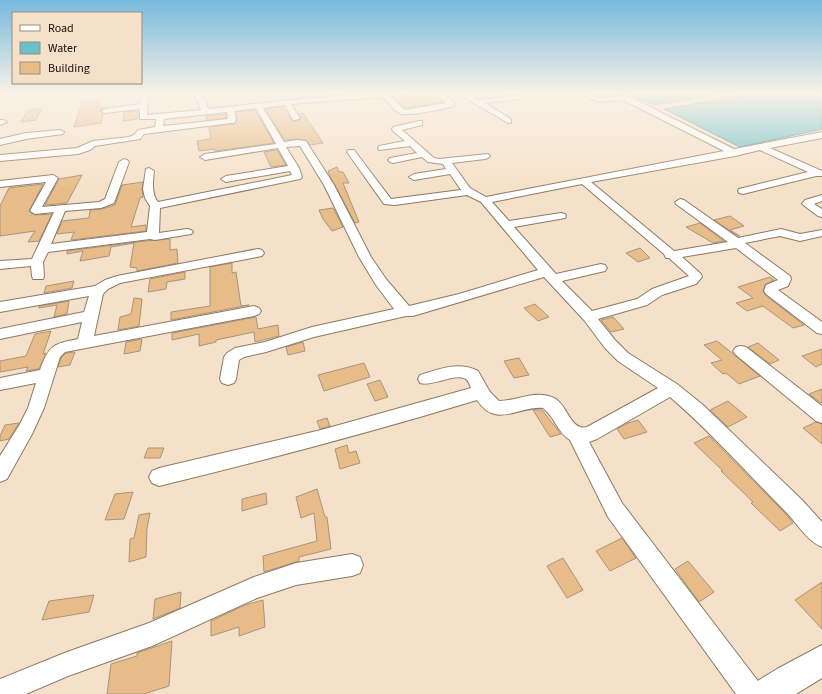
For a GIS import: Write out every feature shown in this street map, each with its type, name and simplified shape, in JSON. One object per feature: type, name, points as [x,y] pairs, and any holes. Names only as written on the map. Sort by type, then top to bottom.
[{"type":"street","points":[[0,158],[78,150],[87,148],[93,144],[137,137],[141,132],[192,125]]},
{"type":"street","points":[[155,205],[294,179],[298,176],[269,125]]},
{"type":"street","points":[[408,125],[396,128],[411,143],[435,162],[485,156]]},
{"type":"street","points":[[680,125],[735,153]]},
{"type":"street","points":[[0,142],[60,132]]},
{"type":"street","points":[[446,161],[467,192],[474,197],[485,200],[585,182],[822,135]]},
{"type":"street","points":[[0,158],[11,139]]},
{"type":"street","points":[[205,157],[300,142],[305,144],[329,185],[365,257],[380,282],[400,308],[406,311]]},
{"type":"street","points":[[775,154],[822,142]]},
{"type":"street","points":[[382,148],[411,143]]},
{"type":"street","points":[[762,147],[819,174]]},
{"type":"street","points":[[351,152],[388,202],[467,192]]},
{"type":"street","points":[[393,160],[424,154]]},
{"type":"street","points":[[0,184],[53,178],[35,211],[101,205],[110,201],[124,162]]},
{"type":"street","points":[[226,179],[294,168]]},
{"type":"street","points":[[149,171],[149,197],[155,205],[153,235]]},
{"type":"street","points":[[414,177],[453,171]]},
{"type":"street","points":[[743,191],[819,174]]},
{"type":"street","points":[[585,182],[670,255],[695,274],[696,277],[695,280],[664,289],[642,302],[589,317]]},
{"type":"street","points":[[822,198],[807,204],[810,208],[822,214]]},
{"type":"street","points":[[485,200],[549,275],[589,317],[610,344],[623,357],[671,388],[738,450],[822,537]]},
{"type":"street","points":[[680,202],[779,273],[785,279],[783,283],[771,288],[774,295],[822,329]]},
{"type":"street","points":[[38,276],[37,262],[61,209]]},
{"type":"street","points":[[506,225],[561,216]]},
{"type":"street","points":[[42,249],[153,235],[157,237],[188,232]]},
{"type":"street","points":[[670,255],[736,243],[781,232],[800,238],[822,233]]},
{"type":"street","points":[[0,307],[97,290],[105,284],[116,280],[258,253]]},
{"type":"street","points":[[0,265],[37,262]]},
{"type":"street","points":[[228,379],[232,357],[240,352],[266,347],[312,332],[406,311],[413,311],[549,275],[601,268]]},
{"type":"street","points":[[85,343],[97,290]]},
{"type":"street","points":[[0,473],[26,429],[36,408],[46,375],[56,351],[67,346],[254,311]]},
{"type":"street","points":[[0,334],[90,316]]},
{"type":"street","points":[[741,351],[822,416]]},
{"type":"street","points":[[426,379],[463,371],[472,375],[490,405],[496,409],[503,409],[535,401],[549,402],[570,431],[583,437],[591,434],[671,388]]},
{"type":"street","points":[[0,384],[46,375]]},
{"type":"street","points":[[159,477],[340,434],[481,392]]},
{"type":"street","points":[[576,435],[615,510],[752,694]]},
{"type":"street","points":[[0,692],[67,664],[152,634],[254,588],[296,574],[352,565]]},
{"type":"street","points":[[785,690],[822,661]]},
{"type":"water","points":[[697,125],[822,125],[822,129],[740,147]]},
{"type":"building","points":[[222,125],[264,125],[274,143],[215,151],[214,149],[199,151],[197,141],[211,139],[209,127]]},
{"type":"building","points":[[276,125],[311,125],[323,143],[310,145],[306,140],[285,140]]},
{"type":"building","points":[[277,150],[286,165],[271,167],[264,152]]},
{"type":"building","points":[[337,167],[339,172],[343,172],[349,183],[343,183],[359,222],[355,223],[329,174],[328,171]]},
{"type":"building","points":[[82,175],[67,203],[45,205],[59,179]]},
{"type":"building","points":[[143,182],[143,197],[140,198],[131,227],[146,225],[146,231],[71,240],[74,232],[57,234],[62,221],[89,218],[90,210],[102,209],[115,205],[122,185]]},
{"type":"building","points":[[43,184],[29,211],[35,215],[52,214],[39,241],[28,242],[35,231],[0,236],[0,206],[9,188]]},
{"type":"building","points":[[333,208],[343,227],[332,231],[323,219],[319,210]]},
{"type":"building","points":[[730,216],[744,226],[730,230],[740,236],[738,236],[714,220]]},
{"type":"building","points":[[700,223],[724,241],[713,243],[686,227]]},
{"type":"building","points":[[170,239],[170,250],[177,249],[178,263],[137,271],[137,268],[130,267],[134,243],[111,247],[109,256],[80,261],[83,251],[67,254],[67,251],[145,241]]},
{"type":"building","points":[[640,248],[650,258],[638,262],[626,253]]},
{"type":"building","points":[[232,263],[232,273],[236,272],[241,306],[249,305],[171,320],[171,312],[210,306],[210,267]]},
{"type":"building","points":[[185,272],[185,279],[167,282],[166,289],[148,292],[150,279]]},
{"type":"building","points":[[770,277],[774,280],[765,285],[763,291],[765,295],[804,325],[793,328],[763,306],[747,311],[736,303],[753,298],[738,287]]},
{"type":"building","points":[[74,281],[72,288],[44,293],[46,286]]},
{"type":"building","points":[[134,298],[142,299],[139,326],[118,330],[120,317],[131,314]]},
{"type":"building","points":[[69,301],[67,314],[54,317],[57,305],[39,308],[39,306]]},
{"type":"building","points":[[535,304],[549,317],[538,321],[524,308]]},
{"type":"building","points":[[256,317],[258,329],[278,325],[279,336],[255,342],[254,332],[216,340],[216,342],[199,346],[199,334],[172,340],[172,333]]},
{"type":"building","points":[[613,317],[624,329],[611,332],[601,320]]},
{"type":"building","points":[[51,331],[43,354],[46,353],[39,369],[26,371],[28,367],[0,372],[0,361],[26,356],[35,334]]},
{"type":"building","points":[[142,339],[140,351],[124,354],[126,342]]},
{"type":"building","points":[[717,341],[760,376],[739,384],[726,373],[723,374],[711,363],[722,360],[704,345]]},
{"type":"building","points":[[303,342],[305,351],[288,355],[286,347]]},
{"type":"building","points":[[758,343],[779,360],[770,364],[748,347]]},
{"type":"building","points":[[822,349],[822,364],[816,367],[802,356]]},
{"type":"building","points":[[75,352],[70,365],[58,367],[61,358],[66,353]]},
{"type":"building","points":[[519,358],[529,375],[514,378],[504,361]]},
{"type":"building","points":[[364,363],[370,377],[324,391],[318,375]]},
{"type":"building","points":[[380,380],[388,397],[375,401],[367,384]]},
{"type":"building","points":[[822,389],[822,402],[821,403],[809,394]]},
{"type":"building","points":[[728,401],[747,417],[728,427],[710,410]]},
{"type":"building","points":[[533,410],[542,410],[561,434],[550,437]]},
{"type":"building","points":[[327,418],[330,426],[320,429],[317,421]]},
{"type":"building","points":[[638,420],[647,432],[624,439],[617,429]]},
{"type":"building","points":[[816,422],[822,424],[822,444],[803,428]]},
{"type":"building","points":[[19,423],[9,439],[0,441],[0,436],[5,425]]},
{"type":"building","points":[[709,436],[793,523],[780,531],[694,443]]},
{"type":"building","points":[[347,445],[349,453],[356,451],[360,463],[340,469],[335,449]]},
{"type":"building","points":[[148,448],[164,448],[160,458],[144,458]]},
{"type":"building","points":[[317,489],[325,517],[327,517],[331,549],[299,557],[299,561],[264,572],[263,556],[317,541],[314,513],[301,518],[296,497]]},
{"type":"building","points":[[133,492],[124,519],[105,520],[115,494]]},
{"type":"building","points":[[266,493],[267,504],[242,511],[242,499]]},
{"type":"building","points":[[150,513],[147,528],[146,557],[129,562],[130,539],[134,538],[139,515]]},
{"type":"building","points":[[622,538],[636,558],[610,571],[596,551]]},
{"type":"building","points":[[563,558],[583,590],[567,598],[547,566]]},
{"type":"building","points":[[688,561],[714,592],[699,602],[675,569]]},
{"type":"building","points":[[822,582],[822,629],[795,600]]},
{"type":"building","points":[[181,592],[180,608],[153,619],[155,599]]},
{"type":"building","points":[[94,595],[89,612],[42,620],[49,601]]},
{"type":"building","points":[[263,600],[265,627],[239,636],[239,627],[211,636],[211,621],[245,605]]},
{"type":"building","points":[[172,641],[169,686],[144,694],[107,694],[111,664],[137,656],[137,653]]}]
